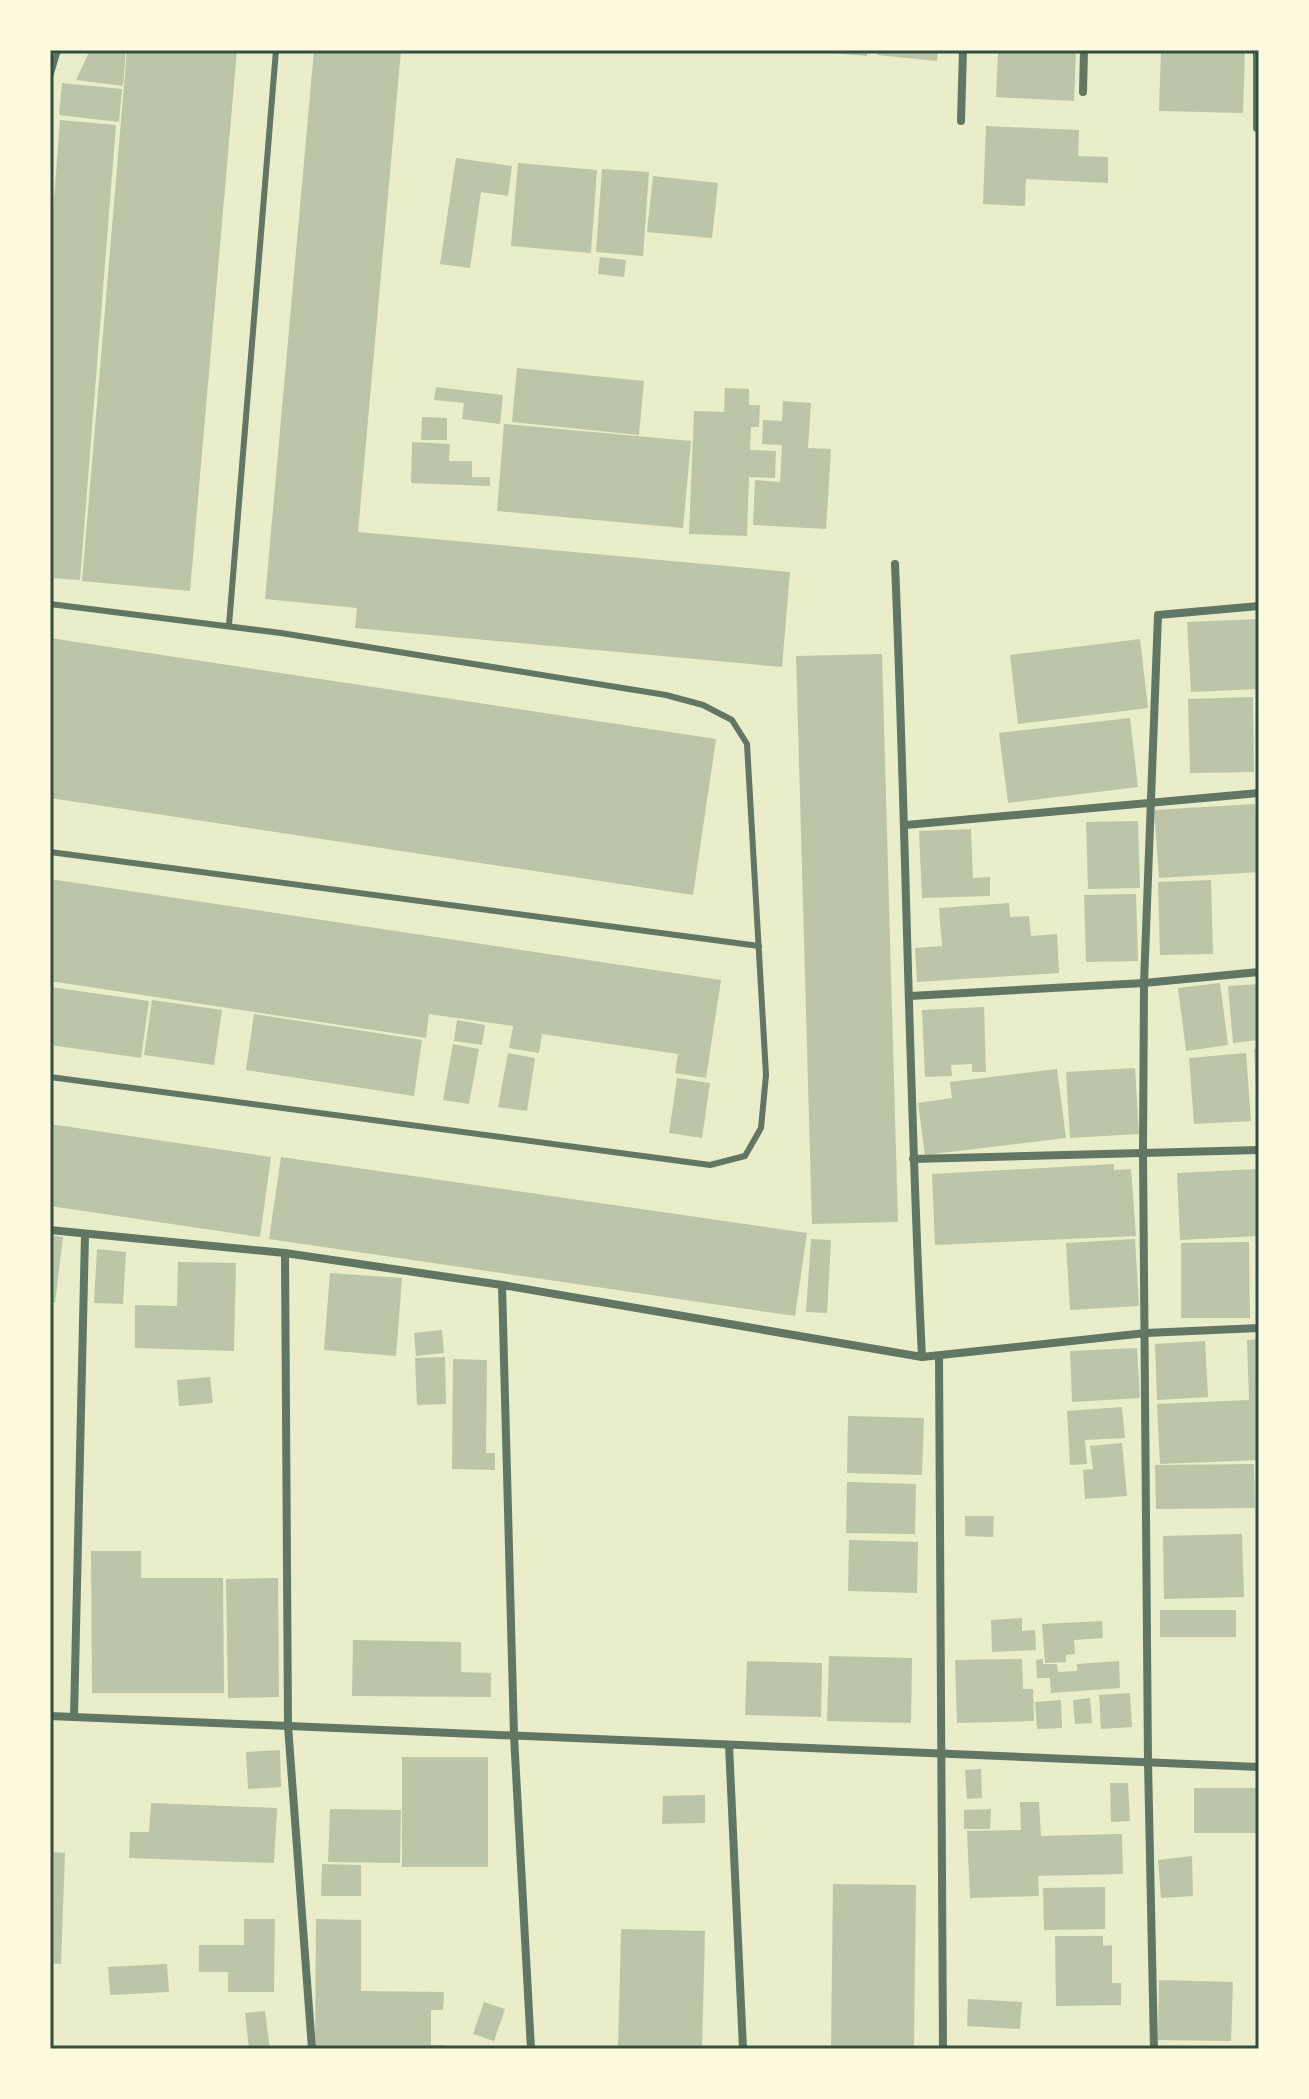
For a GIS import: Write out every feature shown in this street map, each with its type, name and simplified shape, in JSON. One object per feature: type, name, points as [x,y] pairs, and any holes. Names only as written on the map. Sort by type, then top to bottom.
[{"type":"street","points":[[961,121],[963,50]]},
{"type":"street","points":[[1083,92],[1084,50]]},
{"type":"street","points":[[1257,50],[1257,128]]},
{"type":"street","points":[[895,564],[922,1357]]},
{"type":"street","points":[[1154,2049],[1148,1762],[1143,1152],[1149,801],[1158,615],[1259,606]]},
{"type":"street","points":[[906,825],[1259,793]]},
{"type":"street","points":[[910,996],[1144,983],[1259,972]]},
{"type":"street","points":[[913,1159],[1259,1150]]},
{"type":"street","points":[[50,1230],[285,1253],[502,1285],[922,1357],[1146,1333],[1259,1328]]},
{"type":"street","points":[[74,1717],[85,1235]]},
{"type":"street","points":[[285,1253],[288,1726],[312,2049]]},
{"type":"street","points":[[502,1285],[514,1736],[531,2049]]},
{"type":"street","points":[[939,1356],[943,2049]]},
{"type":"street","points":[[50,1716],[1259,1767]]},
{"type":"street","points":[[729,1745],[743,2049]]},
{"type":"lane","points":[[50,77],[58,50]]},
{"type":"lane","points":[[229,625],[276,50]]},
{"type":"lane","points":[[50,604],[229,625],[666,695],[703,705],[732,720],[747,744],[766,1075],[761,1128],[745,1156],[710,1165],[50,1077]]},
{"type":"lane","points":[[50,852],[759,946]]},
{"type":"building","points":[[90,50],[126,50],[123,86],[76,80]]},
{"type":"building","points":[[127,50],[237,50],[190,591],[82,581]]},
{"type":"building","points":[[314,50],[401,50],[358,532],[790,572],[782,667],[355,628],[357,608],[265,599]]},
{"type":"building","points":[[867,50],[867,56],[820,52]]},
{"type":"building","points":[[878,50],[938,50],[937,61],[877,55]]},
{"type":"building","points":[[998,50],[1076,50],[1074,101],[996,97]]},
{"type":"building","points":[[1161,50],[1245,50],[1243,113],[1159,111]]},
{"type":"building","points":[[62,83],[122,89],[119,122],[59,115]]},
{"type":"building","points":[[60,120],[116,125],[80,580],[50,578],[50,252]]},
{"type":"building","points":[[986,126],[1079,130],[1078,156],[1108,157],[1108,183],[1026,179],[1025,206],[983,204]]},
{"type":"building","points":[[456,158],[512,166],[508,196],[481,192],[470,268],[440,264]]},
{"type":"building","points":[[518,163],[597,170],[591,253],[511,246]]},
{"type":"building","points":[[602,169],[649,172],[643,256],[596,252]]},
{"type":"building","points":[[653,176],[718,183],[712,238],[647,232]]},
{"type":"building","points":[[600,257],[626,260],[624,277],[598,274]]},
{"type":"building","points":[[517,368],[644,381],[639,435],[512,422]]},
{"type":"building","points":[[436,387],[503,395],[500,424],[462,419],[464,403],[434,400]]},
{"type":"building","points":[[725,388],[749,389],[749,405],[760,405],[759,427],[751,427],[750,450],[776,451],[775,478],[749,477],[747,536],[689,534],[694,411],[724,412]]},
{"type":"building","points":[[783,401],[811,403],[808,448],[831,449],[826,529],[753,525],[755,480],[780,482],[782,445],[762,444],[763,420],[782,421]]},
{"type":"building","points":[[422,417],[447,418],[447,440],[421,440]]},
{"type":"building","points":[[504,424],[691,441],[683,528],[497,511]]},
{"type":"building","points":[[412,442],[450,444],[449,461],[472,461],[472,477],[490,477],[490,486],[411,483]]},
{"type":"building","points":[[1259,619],[1259,689],[1191,692],[1187,622]]},
{"type":"building","points":[[50,638],[716,739],[693,895],[50,798]]},
{"type":"building","points":[[1140,639],[1148,708],[1018,724],[1010,655]]},
{"type":"building","points":[[882,654],[898,1222],[812,1224],[796,656]]},
{"type":"building","points":[[1253,697],[1254,772],[1190,773],[1188,699]]},
{"type":"building","points":[[1130,718],[1138,787],[1008,803],[999,733]]},
{"type":"building","points":[[1255,804],[1259,872],[1159,878],[1154,810]]},
{"type":"building","points":[[1138,821],[1140,888],[1088,889],[1086,822]]},
{"type":"building","points":[[971,829],[973,878],[990,877],[990,896],[922,898],[919,831]]},
{"type":"building","points":[[50,879],[721,980],[706,1078],[675,1073],[678,1054],[542,1034],[539,1053],[509,1048],[513,1026],[429,1014],[426,1038],[50,981]]},
{"type":"building","points":[[1211,880],[1213,954],[1160,955],[1158,882]]},
{"type":"building","points":[[1136,894],[1138,961],[1086,962],[1084,895]]},
{"type":"building","points":[[1009,903],[1010,917],[1029,916],[1031,936],[1057,934],[1059,973],[917,982],[915,948],[942,946],[939,908]]},
{"type":"building","points":[[1220,983],[1228,1045],[1186,1051],[1178,988]]},
{"type":"building","points":[[1259,984],[1259,1040],[1233,1043],[1228,986]]},
{"type":"building","points":[[50,987],[149,1001],[141,1058],[50,1045]]},
{"type":"building","points":[[152,1000],[222,1010],[214,1065],[144,1055]]},
{"type":"building","points":[[984,1007],[986,1072],[972,1072],[972,1064],[951,1065],[952,1076],[925,1077],[922,1010]]},
{"type":"building","points":[[254,1014],[422,1040],[414,1096],[246,1070]]},
{"type":"building","points":[[457,1020],[485,1025],[482,1045],[454,1041]]},
{"type":"building","points":[[453,1044],[479,1049],[469,1104],[443,1100]]},
{"type":"building","points":[[1259,1048],[1259,1102],[1257,1102],[1254,1049]]},
{"type":"building","points":[[508,1053],[535,1058],[527,1111],[498,1107]]},
{"type":"building","points":[[1246,1053],[1251,1121],[1194,1124],[1189,1058]]},
{"type":"building","points":[[1135,1068],[1139,1134],[1070,1138],[1066,1072]]},
{"type":"building","points":[[1057,1069],[1066,1138],[925,1155],[918,1103],[952,1098],[950,1082]]},
{"type":"building","points":[[677,1078],[710,1083],[702,1138],[669,1133]]},
{"type":"building","points":[[50,1124],[271,1157],[260,1237],[50,1206]]},
{"type":"building","points":[[281,1157],[807,1233],[795,1316],[269,1239]]},
{"type":"building","points":[[1114,1164],[1114,1170],[1131,1169],[1136,1236],[935,1245],[932,1174]]},
{"type":"building","points":[[1259,1169],[1259,1236],[1180,1240],[1177,1173]]},
{"type":"building","points":[[50,1235],[63,1237],[55,1303],[50,1302]]},
{"type":"building","points":[[811,1239],[831,1240],[827,1313],[806,1312]]},
{"type":"building","points":[[1135,1239],[1139,1306],[1070,1310],[1066,1243]]},
{"type":"building","points":[[1249,1242],[1250,1318],[1181,1318],[1181,1243]]},
{"type":"building","points":[[97,1249],[126,1252],[123,1304],[94,1303]]},
{"type":"building","points":[[178,1262],[236,1263],[234,1351],[135,1348],[135,1305],[177,1306]]},
{"type":"building","points":[[330,1273],[402,1278],[396,1356],[324,1350]]},
{"type":"building","points":[[442,1330],[444,1353],[416,1356],[414,1333]]},
{"type":"building","points":[[1259,1339],[1259,1460],[1160,1464],[1157,1404],[1249,1400],[1247,1340]]},
{"type":"building","points":[[1205,1341],[1208,1397],[1157,1400],[1155,1344]]},
{"type":"building","points":[[1137,1348],[1140,1398],[1072,1402],[1070,1351]]},
{"type":"building","points":[[445,1357],[446,1404],[417,1405],[415,1358]]},
{"type":"building","points":[[453,1359],[487,1360],[486,1453],[495,1453],[495,1470],[452,1469]]},
{"type":"building","points":[[210,1377],[213,1403],[179,1406],[177,1380]]},
{"type":"building","points":[[1122,1407],[1125,1438],[1085,1440],[1087,1464],[1070,1465],[1067,1411]]},
{"type":"building","points":[[848,1416],[924,1418],[922,1475],[847,1473]]},
{"type":"building","points":[[1122,1443],[1127,1496],[1085,1499],[1083,1470],[1093,1469],[1090,1446]]},
{"type":"building","points":[[1254,1464],[1255,1508],[1156,1509],[1155,1465]]},
{"type":"building","points":[[847,1482],[916,1484],[915,1534],[846,1533]]},
{"type":"building","points":[[965,1516],[994,1516],[993,1537],[965,1536]]},
{"type":"building","points":[[1242,1534],[1244,1597],[1164,1599],[1163,1536]]},
{"type":"building","points":[[849,1540],[918,1542],[917,1593],[848,1591]]},
{"type":"building","points":[[91,1551],[141,1551],[141,1578],[223,1578],[224,1693],[92,1693]]},
{"type":"building","points":[[278,1578],[279,1697],[228,1698],[226,1579]]},
{"type":"building","points":[[1160,1610],[1236,1610],[1236,1637],[1160,1637]]},
{"type":"building","points":[[1022,1618],[1022,1631],[1035,1630],[1036,1650],[992,1652],[991,1620]]},
{"type":"building","points":[[1102,1621],[1103,1638],[1074,1640],[1075,1654],[1066,1655],[1066,1662],[1045,1663],[1042,1624]]},
{"type":"building","points":[[353,1640],[461,1642],[461,1672],[491,1673],[491,1697],[352,1696]]},
{"type":"building","points":[[829,1656],[912,1658],[911,1723],[827,1721]]},
{"type":"building","points":[[1022,1659],[1023,1689],[1033,1689],[1034,1721],[957,1723],[955,1660]]},
{"type":"building","points":[[1043,1659],[1043,1664],[1057,1664],[1058,1672],[1077,1671],[1077,1664],[1119,1661],[1120,1688],[1051,1693],[1050,1678],[1037,1678],[1036,1660]]},
{"type":"building","points":[[747,1661],[822,1663],[821,1717],[745,1715]]},
{"type":"building","points":[[1130,1693],[1132,1727],[1101,1729],[1099,1695]]},
{"type":"building","points":[[1090,1698],[1092,1723],[1075,1724],[1073,1700]]},
{"type":"building","points":[[1061,1700],[1062,1728],[1037,1729],[1035,1702]]},
{"type":"building","points":[[280,1750],[281,1787],[248,1789],[246,1752]]},
{"type":"building","points":[[402,1757],[488,1757],[488,1867],[402,1867]]},
{"type":"building","points":[[981,1769],[982,1798],[967,1799],[965,1770]]},
{"type":"building","points":[[1110,1783],[1128,1783],[1130,1821],[1111,1822]]},
{"type":"building","points":[[1194,1788],[1259,1788],[1259,1833],[1194,1833]]},
{"type":"building","points":[[705,1795],[705,1823],[662,1824],[663,1796]]},
{"type":"building","points":[[1020,1802],[1039,1802],[1041,1836],[1122,1834],[1123,1874],[1038,1876],[1039,1896],[970,1898],[967,1831],[1021,1830]]},
{"type":"building","points":[[151,1803],[277,1808],[274,1863],[129,1858],[130,1832],[149,1832]]},
{"type":"building","points":[[330,1809],[401,1810],[400,1863],[328,1862]]},
{"type":"building","points":[[991,1809],[990,1829],[964,1829],[964,1810]]},
{"type":"building","points":[[50,1852],[65,1853],[61,1964],[50,1963]]},
{"type":"building","points":[[1192,1856],[1193,1896],[1161,1898],[1158,1860]]},
{"type":"building","points":[[322,1864],[361,1865],[361,1896],[321,1896]]},
{"type":"building","points":[[833,1884],[916,1885],[914,2048],[831,2047]]},
{"type":"building","points":[[1105,1887],[1105,1929],[1044,1930],[1043,1888]]},
{"type":"building","points":[[244,1919],[275,1919],[274,1992],[228,1992],[228,1972],[199,1972],[199,1945],[244,1945]]},
{"type":"building","points":[[316,1919],[361,1920],[361,1991],[444,1992],[443,2010],[431,2010],[431,2045],[443,2045],[443,2049],[315,2049]]},
{"type":"building","points":[[621,1929],[705,1931],[702,2049],[618,2049]]},
{"type":"building","points":[[1055,1936],[1103,1936],[1103,1946],[1112,1945],[1112,1983],[1121,1983],[1121,2005],[1056,2006]]},
{"type":"building","points":[[167,1964],[169,1992],[110,1995],[108,1967]]},
{"type":"building","points":[[1159,1980],[1233,1982],[1231,2041],[1158,2040]]},
{"type":"building","points":[[968,1999],[1022,2002],[1020,2029],[967,2026]]},
{"type":"building","points":[[484,2002],[505,2009],[494,2041],[473,2034]]},
{"type":"building","points":[[265,2011],[270,2049],[249,2049],[245,2013]]}]
